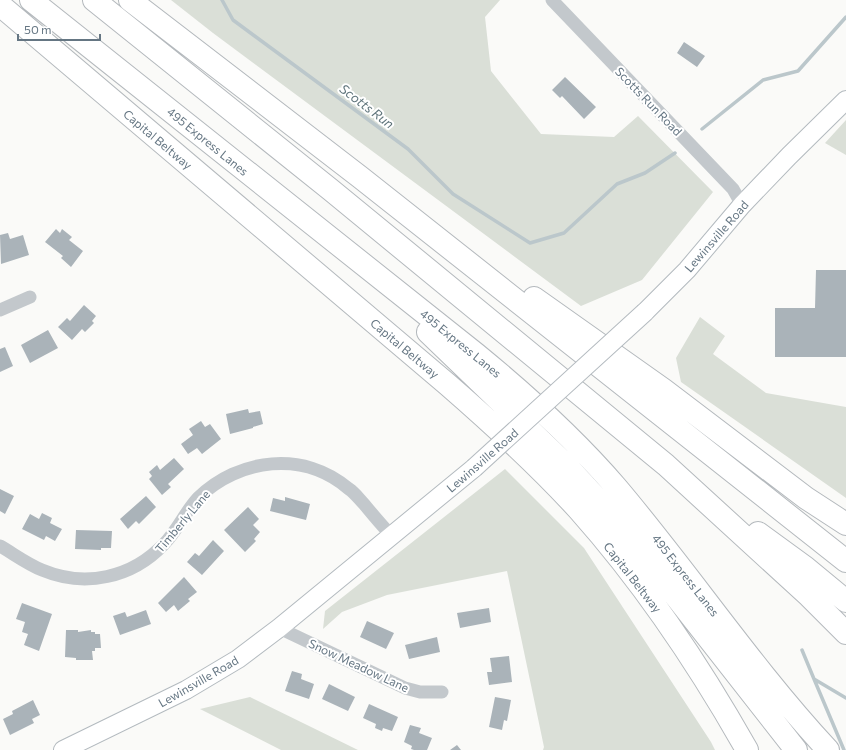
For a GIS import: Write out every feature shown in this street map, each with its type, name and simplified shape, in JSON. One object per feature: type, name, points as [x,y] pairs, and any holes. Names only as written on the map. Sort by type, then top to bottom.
[{"type":"highway","name":"495 Express Lanes","points":[[31,0],[515,386],[554,422],[586,454],[645,522],[776,691],[828,750]]},
{"type":"highway","points":[[94,0],[331,190],[666,465],[806,568],[846,601]]},
{"type":"highway","points":[[130,0],[360,177],[846,560]]},
{"type":"highway","name":"Capital Beltway","points":[[0,5],[448,384],[492,423],[536,466],[578,510],[618,557],[655,605],[692,658],[747,750]]},
{"type":"highway","points":[[360,177],[586,334],[664,390],[806,498],[846,524]]},
{"type":"highway","points":[[324,233],[571,470],[630,538],[796,750]]},
{"type":"highway","points":[[666,465],[809,596],[846,633]]},
{"type":"main road","name":"Lewinsville Road","points":[[63,750],[186,690],[238,659],[392,536],[474,468],[645,312],[687,270],[742,205],[846,100]]},
{"type":"street","name":"Scotts Run Road","points":[[552,0],[733,189],[742,205]]},
{"type":"street","points":[[0,310],[30,297]]},
{"type":"street","name":"Timberly Lane","points":[[0,546],[40,570],[72,579],[107,577],[124,572],[140,565],[158,551],[169,539],[197,500],[210,488],[237,472],[254,466],[270,464],[305,466],[336,479],[350,489],[392,536]]},
{"type":"street","name":"Snow Meadow Lane","points":[[278,628],[405,688],[420,692],[442,692]]},
{"type":"shaded area","points":[[171,0],[500,0],[485,17],[491,71],[541,134],[614,137],[638,116],[713,192],[642,280],[581,306],[213,33]]},
{"type":"shaded area","points":[[846,120],[846,155],[825,143]]},
{"type":"shaded area","points":[[700,317],[725,336],[713,354],[766,393],[846,407],[846,498],[681,382],[676,358]]},
{"type":"shaded area","points":[[505,469],[584,548],[715,750],[543,750],[544,747],[507,571],[387,595],[342,612],[323,629],[325,611]]},
{"type":"shaded area","points":[[250,697],[358,750],[281,750],[200,709]]},
{"type":"building","points":[[684,42],[705,56],[697,67],[677,53]]},
{"type":"building","points":[[565,77],[596,107],[584,119],[562,96],[560,98],[552,90]]},
{"type":"building","points":[[56,229],[60,233],[62,229],[72,237],[69,240],[83,251],[71,267],[61,258],[63,256],[45,242]]},
{"type":"building","points":[[8,233],[10,239],[23,235],[29,255],[1,264],[0,235]]},
{"type":"building","points":[[816,270],[846,270],[846,357],[775,357],[775,308],[815,308]]},
{"type":"building","points":[[84,305],[96,316],[92,321],[94,323],[85,332],[82,329],[72,340],[58,327],[67,318],[70,321]]},
{"type":"building","points":[[48,330],[58,348],[30,363],[21,345]]},
{"type":"building","points":[[5,347],[13,366],[0,372],[0,349]]},
{"type":"building","points":[[248,409],[249,413],[260,411],[263,424],[230,434],[226,414]]},
{"type":"building","points":[[201,421],[205,427],[210,424],[221,439],[202,454],[197,448],[188,454],[181,444],[193,435],[189,429]]},
{"type":"building","points":[[174,458],[184,469],[168,484],[171,487],[162,495],[149,479],[152,476],[149,472],[157,465],[160,470]]},
{"type":"building","points":[[0,489],[14,496],[5,514],[0,511]]},
{"type":"building","points":[[146,496],[156,507],[139,524],[136,521],[128,529],[120,519]]},
{"type":"building","points":[[285,497],[310,504],[306,520],[270,511],[273,498],[285,501]]},
{"type":"building","points":[[248,507],[259,519],[253,525],[260,532],[254,539],[256,541],[245,552],[224,530]]},
{"type":"building","points":[[42,513],[52,518],[50,523],[62,529],[55,541],[46,536],[44,540],[22,529],[30,514],[39,519]]},
{"type":"building","points":[[76,530],[112,531],[111,548],[101,548],[101,550],[75,549]]},
{"type":"building","points":[[213,540],[224,551],[202,575],[187,562],[195,553],[199,556]]},
{"type":"building","points":[[184,577],[197,592],[188,599],[190,601],[178,611],[174,605],[166,612],[158,603]]},
{"type":"building","points":[[22,603],[52,614],[39,651],[24,645],[28,634],[22,632],[25,622],[16,619]]},
{"type":"building","points":[[489,608],[491,622],[460,628],[457,613]]},
{"type":"building","points":[[146,610],[151,624],[120,635],[113,616],[125,612],[127,617]]},
{"type":"building","points":[[367,621],[394,633],[386,649],[360,637]]},
{"type":"building","points":[[66,630],[78,630],[78,632],[91,630],[91,632],[95,632],[95,634],[100,634],[101,648],[95,648],[95,651],[92,651],[93,660],[76,660],[76,658],[65,657]]},
{"type":"building","points":[[437,637],[440,652],[409,659],[405,645]]},
{"type":"building","points":[[509,656],[512,682],[489,685],[487,672],[492,672],[490,658]]},
{"type":"building","points":[[292,671],[302,674],[301,679],[314,684],[309,699],[285,691]]},
{"type":"building","points":[[329,684],[355,697],[348,711],[322,699]]},
{"type":"building","points":[[495,697],[511,700],[507,721],[504,720],[502,730],[489,727]]},
{"type":"building","points":[[33,700],[40,715],[32,719],[34,723],[10,735],[3,719],[13,714],[12,711]]},
{"type":"building","points":[[369,704],[398,717],[392,731],[383,728],[382,731],[375,728],[376,724],[363,718]]},
{"type":"building","points":[[410,725],[421,728],[419,733],[432,738],[427,750],[411,749],[412,746],[404,742]]},
{"type":"building","points":[[457,745],[461,750],[450,750]]},
{"type":"waterway","name":"Scotts Run","points":[[222,0],[233,20],[408,149],[453,194],[530,243],[564,233],[617,184],[645,173],[675,153]]},
{"type":"waterway","points":[[702,129],[763,80],[798,71],[846,17]]},
{"type":"waterway","name":"Scotts Run","points":[[802,650],[814,679],[846,698]]},
{"type":"waterway","points":[[814,679],[844,750]]}]
